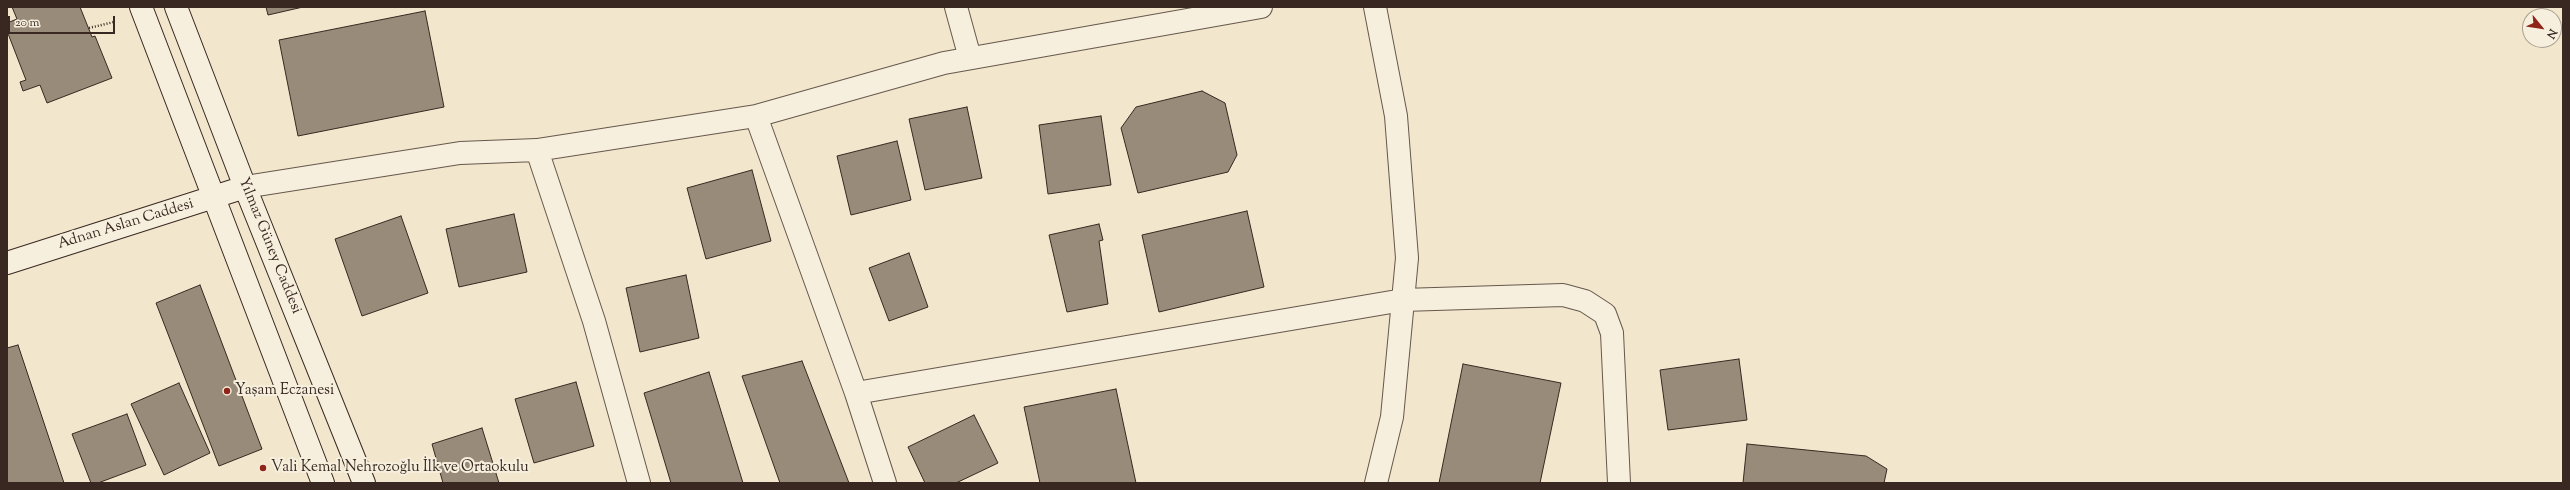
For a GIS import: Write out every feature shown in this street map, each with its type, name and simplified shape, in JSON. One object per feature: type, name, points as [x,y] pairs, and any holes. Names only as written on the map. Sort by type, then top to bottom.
[{"type":"street","points":[[141,7],[323,483]]},
{"type":"street","name":"Yılmaz Güney Caddesi","points":[[176,7],[245,187],[364,483]]},
{"type":"street","points":[[956,7],[970,58]]},
{"type":"street","name":"Adnan Aslan Caddesi","points":[[7,263],[245,187],[460,153],[536,150],[756,116],[944,63],[1261,7]]},
{"type":"street","points":[[1375,7],[1396,116],[1407,258],[1392,417],[1376,483]]},
{"type":"street","points":[[756,116],[856,393],[885,483]]},
{"type":"street","points":[[536,150],[594,321],[639,483]]},
{"type":"street","points":[[856,393],[1403,300],[1563,295],[1584,301],[1605,314],[1612,333],[1619,483]]},
{"type":"building","points":[[12,7],[80,7],[92,37],[95,36],[112,78],[47,103],[40,85],[23,91],[20,82],[26,80],[7,31],[7,23],[17,19]]},
{"type":"building","points":[[266,7],[303,7],[268,15]]},
{"type":"building","points":[[425,11],[444,107],[298,136],[279,40]]},
{"type":"building","points":[[1202,91],[1225,103],[1237,155],[1228,172],[1138,193],[1121,128],[1136,107]]},
{"type":"building","points":[[967,107],[982,178],[925,190],[909,119]]},
{"type":"building","points":[[1101,116],[1111,185],[1048,194],[1039,125]]},
{"type":"building","points":[[897,141],[911,200],[851,215],[837,156]]},
{"type":"building","points":[[752,170],[771,241],[706,259],[687,188]]},
{"type":"building","points":[[1247,211],[1264,287],[1159,312],[1142,235]]},
{"type":"building","points":[[514,214],[527,272],[459,287],[446,229]]},
{"type":"building","points":[[401,216],[428,293],[362,316],[335,239]]},
{"type":"building","points":[[1099,224],[1103,240],[1099,241],[1108,304],[1067,312],[1049,235]]},
{"type":"building","points":[[909,253],[928,307],[889,321],[869,268]]},
{"type":"building","points":[[686,275],[699,338],[640,352],[626,288]]},
{"type":"building","points":[[200,285],[262,449],[219,466],[156,303]]},
{"type":"building","points":[[18,345],[64,483],[7,483],[7,348]]},
{"type":"building","points":[[1739,359],[1747,420],[1668,430],[1660,370]]},
{"type":"building","points":[[802,361],[849,483],[780,483],[742,376]]},
{"type":"building","points":[[1463,364],[1561,383],[1540,483],[1439,483]]},
{"type":"building","points":[[709,372],[743,483],[671,483],[644,393]]},
{"type":"building","points":[[576,382],[594,446],[534,463],[515,399]]},
{"type":"building","points":[[179,383],[210,453],[164,475],[131,404]]},
{"type":"building","points":[[1116,389],[1136,483],[1040,483],[1024,407]]},
{"type":"building","points":[[127,414],[146,465],[98,483],[91,483],[72,434]]},
{"type":"building","points":[[974,415],[998,463],[956,483],[925,483],[908,447]]},
{"type":"building","points":[[482,428],[499,483],[443,483],[432,444]]},
{"type":"building","points":[[1747,444],[1866,456],[1887,469],[1884,483],[1743,483]]},
{"type":"place","name":"Yaşam Eczanesi","points":[[227,391]]},
{"type":"place","name":"Vali Kemal Nehrozoğlu İlk ve Ortaokulu","points":[[263,468]]}]
